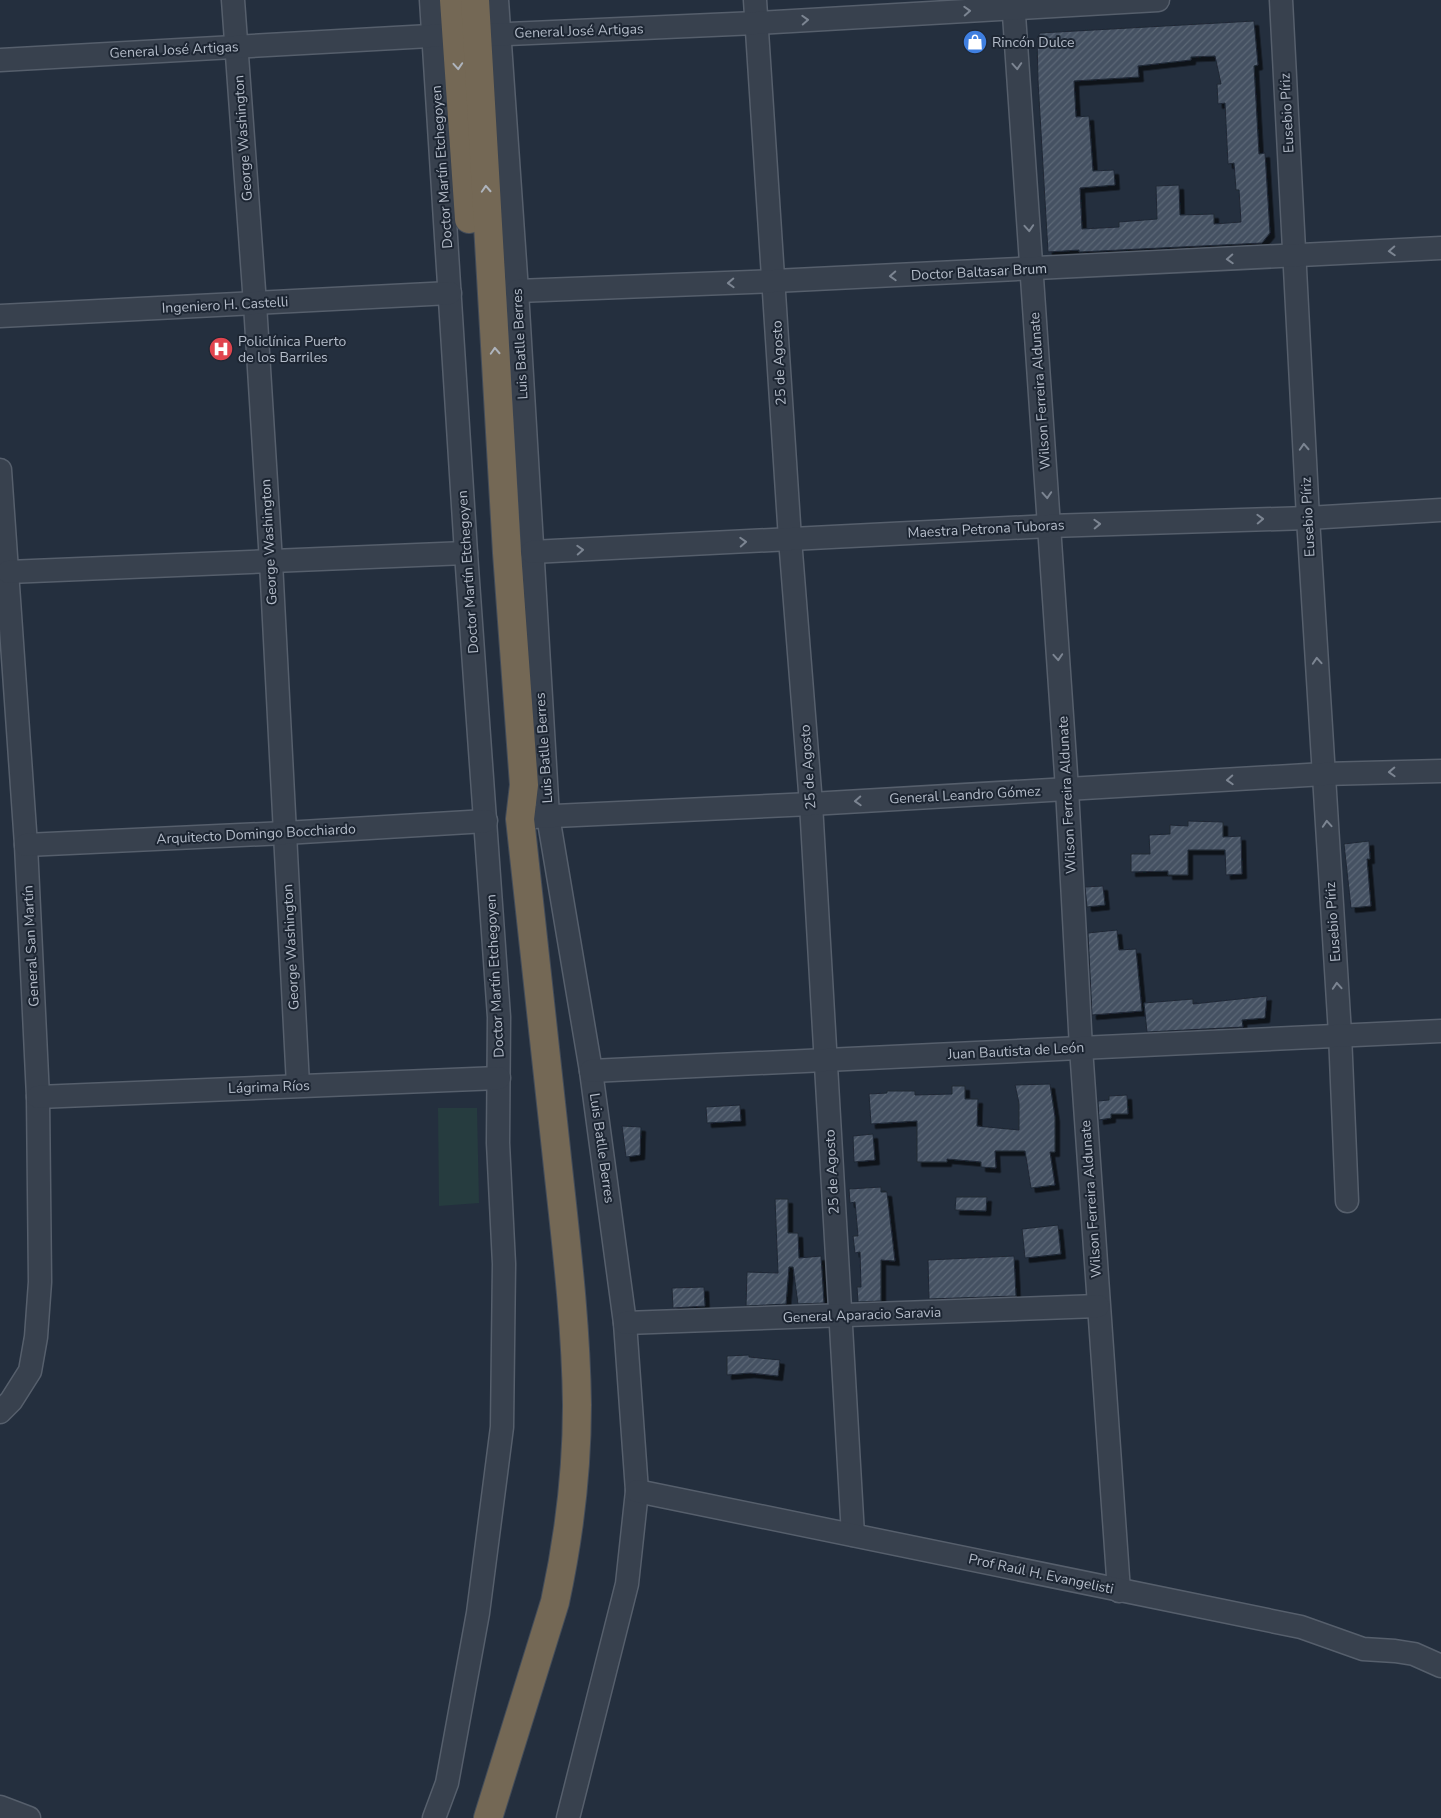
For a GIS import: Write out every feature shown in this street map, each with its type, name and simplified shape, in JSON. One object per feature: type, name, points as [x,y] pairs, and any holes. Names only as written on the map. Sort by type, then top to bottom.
[{"type":"highway","points":[[454,0],[467,35],[524,785],[520,819],[569,1281],[576,1372],[576,1442],[570,1517],[555,1602],[488,1818]]},
{"type":"highway","points":[[467,35],[475,0]]},
{"type":"street","name":"George Washington","points":[[233,0],[255,304],[298,1085]]},
{"type":"street","name":"Doctor Martín Etchegoyen","points":[[431,0],[467,35],[450,293],[466,553],[499,1017],[498,1143],[504,1264],[502,1427],[478,1613],[447,1783],[434,1818]]},
{"type":"street","name":"Luis Batlle Berres","points":[[497,0],[467,35],[517,292],[548,816],[591,1071],[625,1323],[638,1491],[628,1584],[568,1818]]},
{"type":"street","name":"25 de Agosto","points":[[755,0],[790,540],[811,804],[853,1535]]},
{"type":"street","name":"General José Artigas","points":[[0,60],[467,35],[756,23],[1013,4],[1158,0]]},
{"type":"street","name":"Eusebio Píriz","points":[[1281,0],[1308,518],[1340,1034],[1347,1202]]},
{"type":"street","name":"Wilson Ferreira Aldunate","points":[[1013,4],[1067,789],[1081,1048],[1098,1306],[1119,1591]]},
{"type":"street","name":"Doctor Baltasar Brum","points":[[517,292],[774,282],[1441,248]]},
{"type":"street","name":"Ingeniero H. Castelli","points":[[0,316],[450,293]]},
{"type":"street","name":"General San Martín","points":[[0,470],[26,845],[38,1097],[40,1282],[36,1337],[30,1371],[11,1400],[0,1412]]},
{"type":"street","name":"Maestra Petrona Tuboras","points":[[532,552],[1049,526],[1308,518],[1441,510]]},
{"type":"street","points":[[8,572],[466,553]]},
{"type":"street","name":"General Leandro Gómez","points":[[520,819],[1324,774],[1441,771]]},
{"type":"street","name":"Arquitecto Domingo Bocchiardo","points":[[26,845],[285,833],[486,821]]},
{"type":"street","name":"Juan Bautista de León","points":[[591,1071],[1340,1034],[1441,1031]]},
{"type":"street","name":"Lágrima Ríos","points":[[38,1097],[499,1078]]},
{"type":"street","name":"General Aparacio Saravia","points":[[625,1323],[1098,1306]]},
{"type":"street","name":"Prof Raúl H. Evangelisti","points":[[638,1491],[1302,1628],[1363,1649],[1414,1654],[1441,1666]]},
{"type":"street","points":[[0,1807],[29,1818]]},
{"type":"green space","points":[[438,1108],[477,1108],[479,1203],[439,1206]]},
{"type":"building","points":[[1254,21],[1258,65],[1254,66],[1259,154],[1265,153],[1270,233],[1262,243],[1048,252],[1038,81],[1037,38],[1040,33]],"holes":[[[1215,56],[1221,84],[1217,84],[1218,104],[1225,103],[1228,164],[1234,163],[1236,190],[1239,190],[1241,222],[1214,224],[1214,214],[1180,215],[1179,185],[1156,186],[1157,219],[1119,222],[1119,227],[1082,229],[1080,188],[1115,185],[1114,170],[1093,171],[1089,116],[1076,117],[1074,81],[1139,77],[1138,66],[1191,60],[1191,57]]]},
{"type":"building","points":[[1188,821],[1223,822],[1223,837],[1241,836],[1242,874],[1226,875],[1225,850],[1188,850],[1188,875],[1168,875],[1168,871],[1131,872],[1131,854],[1150,854],[1149,835],[1170,834],[1170,825],[1188,826]]},
{"type":"building","points":[[1369,841],[1370,859],[1367,859],[1371,906],[1351,908],[1344,844]]},
{"type":"building","points":[[1103,886],[1105,905],[1087,907],[1085,887]]},
{"type":"building","points":[[1117,930],[1119,950],[1136,949],[1142,1011],[1092,1015],[1088,933]]},
{"type":"building","points":[[1267,996],[1265,1018],[1242,1020],[1243,1027],[1147,1032],[1144,1003],[1193,999],[1193,1004]]},
{"type":"building","points":[[1050,1084],[1055,1117],[1055,1152],[1050,1152],[1055,1185],[1031,1188],[1025,1151],[995,1151],[996,1168],[981,1167],[981,1162],[947,1159],[947,1162],[917,1162],[917,1121],[871,1124],[869,1094],[887,1093],[887,1091],[915,1091],[915,1095],[952,1094],[952,1086],[965,1086],[965,1099],[978,1099],[977,1126],[1019,1130],[1019,1103],[1015,1085]]},
{"type":"building","points":[[1127,1095],[1128,1114],[1111,1114],[1111,1118],[1099,1120],[1098,1101],[1109,1100],[1109,1096]]},
{"type":"building","points":[[740,1105],[741,1121],[707,1123],[706,1107]]},
{"type":"building","points":[[622,1126],[641,1127],[640,1155],[626,1157]]},
{"type":"building","points":[[873,1134],[875,1160],[854,1162],[853,1136]]},
{"type":"building","points":[[881,1187],[881,1192],[887,1192],[895,1261],[881,1260],[881,1301],[858,1302],[857,1287],[861,1287],[860,1252],[855,1253],[853,1236],[858,1236],[855,1202],[850,1203],[849,1189]]},
{"type":"building","points":[[956,1197],[987,1197],[986,1211],[955,1210]]},
{"type":"building","points":[[775,1199],[788,1199],[788,1233],[798,1233],[799,1258],[821,1256],[824,1303],[798,1304],[793,1267],[789,1267],[786,1304],[746,1306],[747,1272],[778,1273]]},
{"type":"building","points":[[1058,1225],[1061,1254],[1025,1258],[1022,1229]]},
{"type":"building","points":[[1014,1256],[1016,1296],[929,1299],[928,1260]]},
{"type":"building","points":[[704,1287],[705,1306],[673,1308],[672,1288]]},
{"type":"building","points":[[749,1355],[749,1357],[780,1360],[778,1376],[750,1373],[727,1375],[727,1356]]},
{"type":"place","name":"Rincón Dulce","points":[[975,42]]},
{"type":"place","name":"Policlínica Puerto de los Barriles","points":[[221,349]]}]
